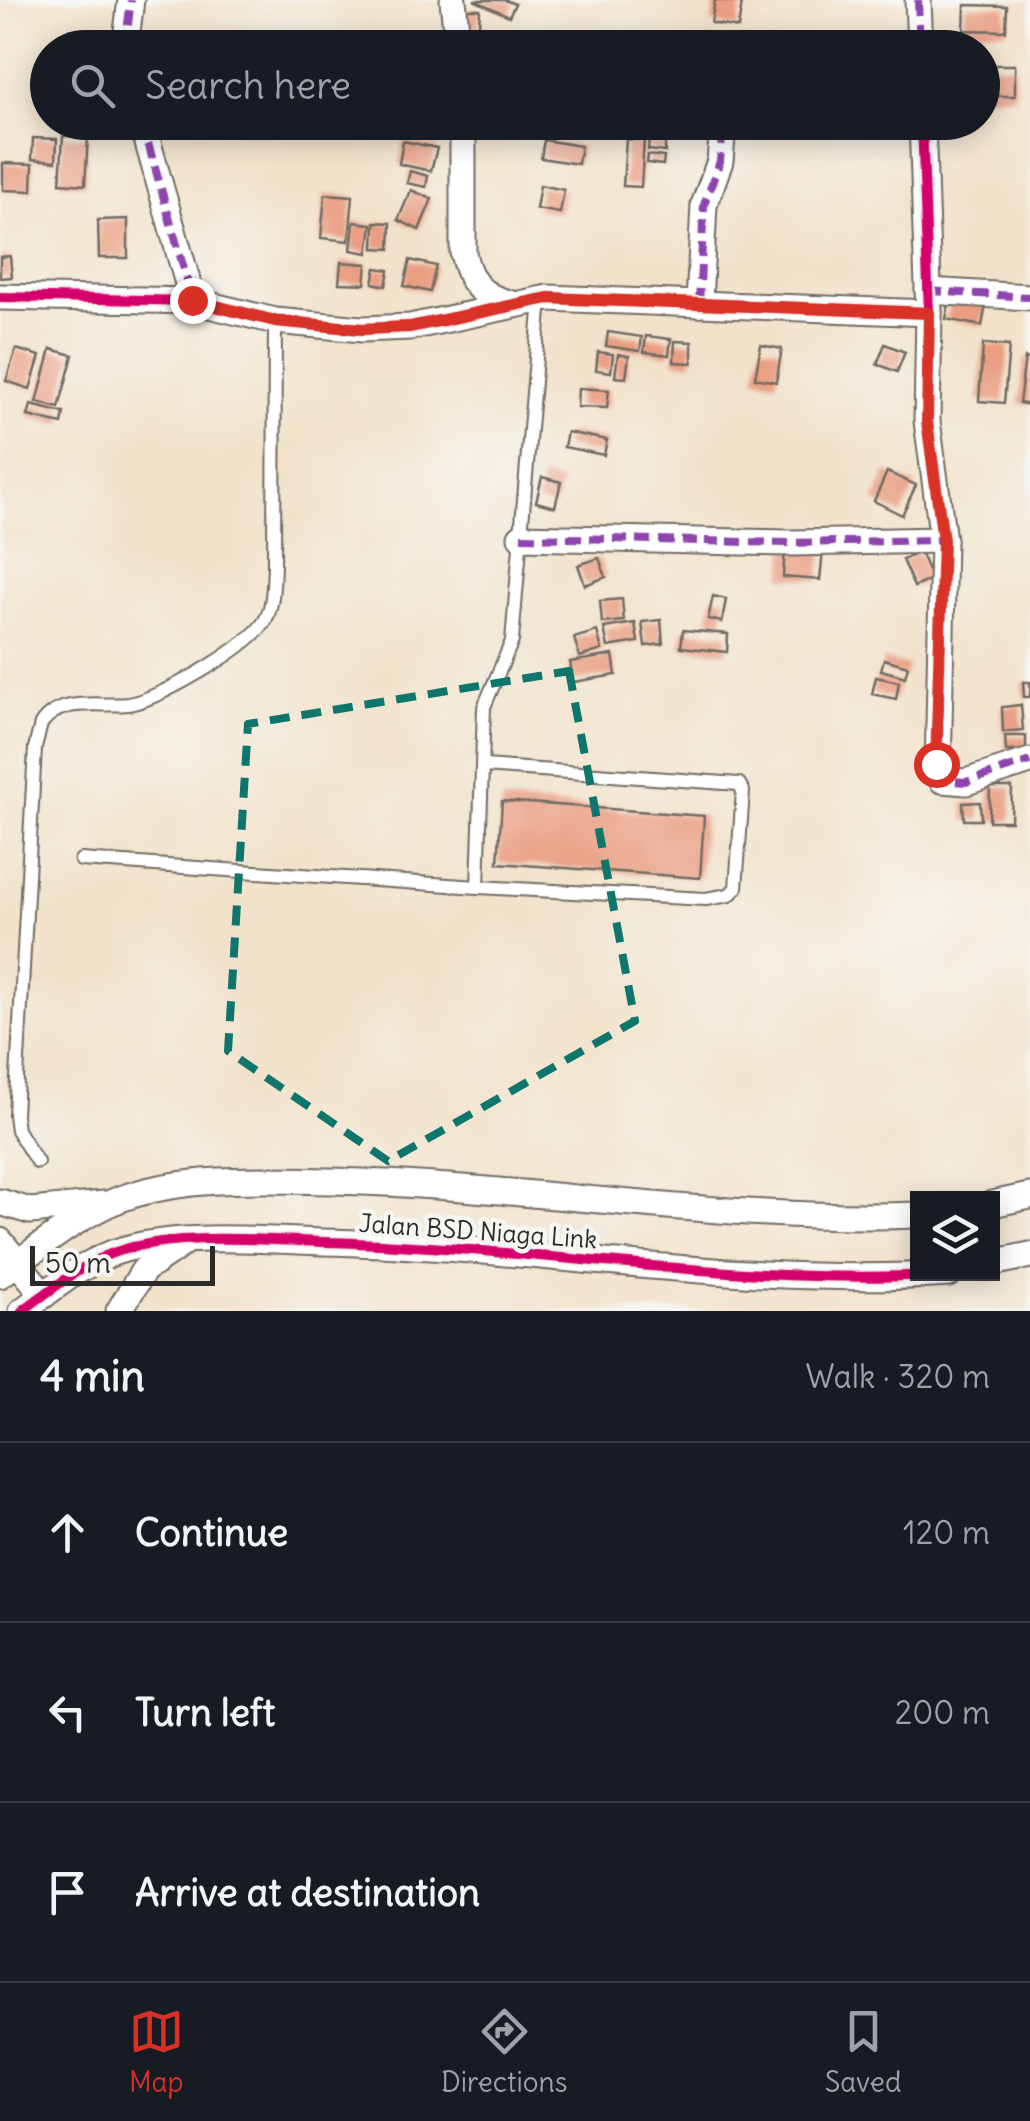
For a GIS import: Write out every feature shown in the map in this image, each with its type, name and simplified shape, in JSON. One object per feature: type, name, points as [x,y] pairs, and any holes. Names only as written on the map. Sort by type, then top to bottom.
[{"type":"street","points":[[128,30],[132,0]]},
{"type":"street","points":[[453,0],[456,30]]},
{"type":"street","points":[[918,0],[919,30]]},
{"type":"street","points":[[147,140],[192,300]]},
{"type":"street","points":[[463,140],[463,253],[467,273],[480,292],[514,304]]},
{"type":"street","points":[[699,304],[704,206],[720,161],[722,140]]},
{"type":"street","points":[[923,140],[927,421],[943,540],[938,772],[942,780],[956,784],[1030,761]]},
{"type":"street","points":[[0,298],[192,300],[275,321],[362,329],[410,327],[541,299],[699,304],[1030,297]]},
{"type":"street","points":[[521,537],[790,543],[943,540]]},
{"type":"street","name":"Jalan BSD Niaga Link","points":[[9,1269],[110,1204],[178,1186],[286,1180],[414,1183],[845,1218],[910,1214]]},
{"type":"street","points":[[1000,1202],[1030,1196]]},
{"type":"street","points":[[0,1202],[30,1211],[110,1204]]},
{"type":"street","points":[[0,1242],[9,1269],[44,1296]]},
{"type":"street","points":[[119,1311],[144,1270],[186,1242]]},
{"type":"street","name":"Jalan BSD Niaga Link","points":[[22,1311],[89,1264],[126,1248],[186,1242],[410,1244],[845,1278],[910,1276]]},
{"type":"street","points":[[1000,1262],[1030,1255]]},
{"type":"lane","points":[[478,887],[484,707],[512,641],[541,299]]},
{"type":"lane","points":[[37,1162],[17,1130],[15,1115],[35,748],[40,724],[64,707],[145,700],[236,646],[263,624],[272,597],[274,565],[275,321]]},
{"type":"lane","points":[[81,860],[706,899],[729,895],[736,888],[743,792],[738,784],[484,766]]},
{"type":"highlighted area","points":[[569,671],[635,1021],[388,1161],[228,1051],[248,724]]},
{"type":"building","points":[[474,0],[505,0],[515,4],[509,16]]},
{"type":"building","points":[[715,0],[742,3],[738,28],[711,23]]},
{"type":"building","points":[[965,5],[1007,6],[1006,31],[964,30]]},
{"type":"building","points":[[464,9],[480,9],[479,26],[463,25]]},
{"type":"building","points":[[1000,65],[1015,65],[1015,96],[1000,96]]},
{"type":"building","points":[[33,140],[57,140],[56,161],[32,159]]},
{"type":"building","points":[[63,140],[88,140],[85,185],[60,183]]},
{"type":"building","points":[[544,140],[581,146],[578,164],[541,158]]},
{"type":"building","points":[[626,140],[644,140],[641,187],[623,186]]},
{"type":"building","points":[[649,140],[665,141],[665,152],[648,150]]},
{"type":"building","points":[[403,141],[437,148],[431,171],[399,164]]},
{"type":"building","points":[[648,155],[664,157],[663,165],[647,163]]},
{"type":"building","points":[[3,163],[33,164],[32,191],[3,190]]},
{"type":"building","points":[[410,171],[428,176],[426,187],[407,183]]},
{"type":"building","points":[[540,185],[564,190],[560,213],[536,209]]},
{"type":"building","points":[[411,190],[432,199],[419,230],[398,220]]},
{"type":"building","points":[[325,194],[353,196],[349,241],[321,238]]},
{"type":"building","points":[[128,219],[128,258],[99,258],[98,220]]},
{"type":"building","points":[[354,222],[372,224],[368,253],[351,250]]},
{"type":"building","points":[[375,222],[391,223],[390,249],[374,248]]},
{"type":"building","points":[[10,256],[12,277],[0,278],[0,257]]},
{"type":"building","points":[[410,260],[436,266],[430,292],[404,286]]},
{"type":"building","points":[[341,262],[367,264],[365,284],[339,283]]},
{"type":"building","points":[[376,268],[389,270],[386,286],[373,283]]},
{"type":"building","points":[[951,293],[987,299],[982,326],[946,319]]},
{"type":"building","points":[[608,332],[642,337],[640,351],[606,346]]},
{"type":"building","points":[[646,336],[671,339],[669,355],[644,352]]},
{"type":"building","points":[[675,341],[692,342],[692,363],[674,362]]},
{"type":"building","points":[[885,344],[905,352],[897,372],[877,364]]},
{"type":"building","points":[[983,344],[1009,346],[1004,403],[979,401]]},
{"type":"building","points":[[761,345],[782,349],[776,382],[755,378]]},
{"type":"building","points":[[16,349],[40,356],[30,389],[6,381]]},
{"type":"building","points":[[51,349],[73,355],[59,408],[37,402]]},
{"type":"building","points":[[598,352],[613,354],[611,372],[596,370]]},
{"type":"building","points":[[618,354],[629,356],[626,378],[615,377]]},
{"type":"building","points":[[1025,358],[1030,359],[1030,405],[1019,403]]},
{"type":"building","points":[[578,388],[609,390],[607,408],[577,407]]},
{"type":"building","points":[[31,405],[64,413],[62,424],[28,416]]},
{"type":"building","points":[[567,432],[607,440],[604,455],[564,447]]},
{"type":"building","points":[[887,472],[916,485],[902,515],[874,501]]},
{"type":"building","points":[[542,477],[561,482],[555,507],[536,502]]},
{"type":"building","points":[[785,548],[823,550],[820,580],[783,577]]},
{"type":"building","points":[[920,552],[932,579],[914,587],[902,560]]},
{"type":"building","points":[[599,558],[606,577],[585,585],[578,565]]},
{"type":"building","points":[[713,596],[726,599],[722,622],[708,619]]},
{"type":"building","points":[[622,599],[624,621],[602,623],[600,601]]},
{"type":"building","points":[[661,620],[663,644],[645,646],[642,622]]},
{"type":"building","points":[[635,623],[638,642],[608,647],[604,628]]},
{"type":"building","points":[[683,630],[728,634],[727,652],[681,647]]},
{"type":"building","points":[[597,631],[602,650],[580,657],[574,638]]},
{"type":"building","points":[[613,655],[616,675],[573,682],[570,662]]},
{"type":"building","points":[[884,659],[908,666],[905,677],[881,670]]},
{"type":"building","points":[[876,677],[899,682],[896,699],[872,694]]},
{"type":"building","points":[[1023,682],[1030,682],[1030,697],[1024,697]]},
{"type":"building","points":[[1021,705],[1023,730],[1003,732],[1002,707]]},
{"type":"building","points":[[1005,736],[1026,736],[1026,751],[1006,751]]},
{"type":"building","points":[[990,787],[1012,787],[1011,821],[989,821]]},
{"type":"building","points":[[502,801],[704,816],[700,878],[498,863]]},
{"type":"building","points":[[980,802],[981,820],[964,820],[963,803]]},
{"type":"marked path","points":[[127,30],[131,0]]},
{"type":"marked path","points":[[918,0],[919,30]]},
{"type":"marked path","points":[[147,140],[193,301]]},
{"type":"marked path","points":[[699,304],[704,205],[720,161],[722,140]]},
{"type":"marked path","points":[[928,291],[1030,297]]},
{"type":"marked path","points":[[929,313],[927,421],[943,540],[938,772],[942,780],[966,782],[1030,761]]},
{"type":"marked path","points":[[521,537],[790,543],[943,540]]},
{"type":"cycle path","points":[[0,297],[193,301],[275,321],[362,329],[410,327],[548,298],[929,313],[923,140]]},
{"type":"cycle path","points":[[22,1311],[71,1275],[111,1254],[147,1244],[197,1239],[400,1245],[715,1271],[910,1276]]},
{"type":"route","points":[[192,300],[275,321],[362,329],[410,327],[452,315],[548,298],[929,313],[927,421],[943,540],[936,764]]}]
